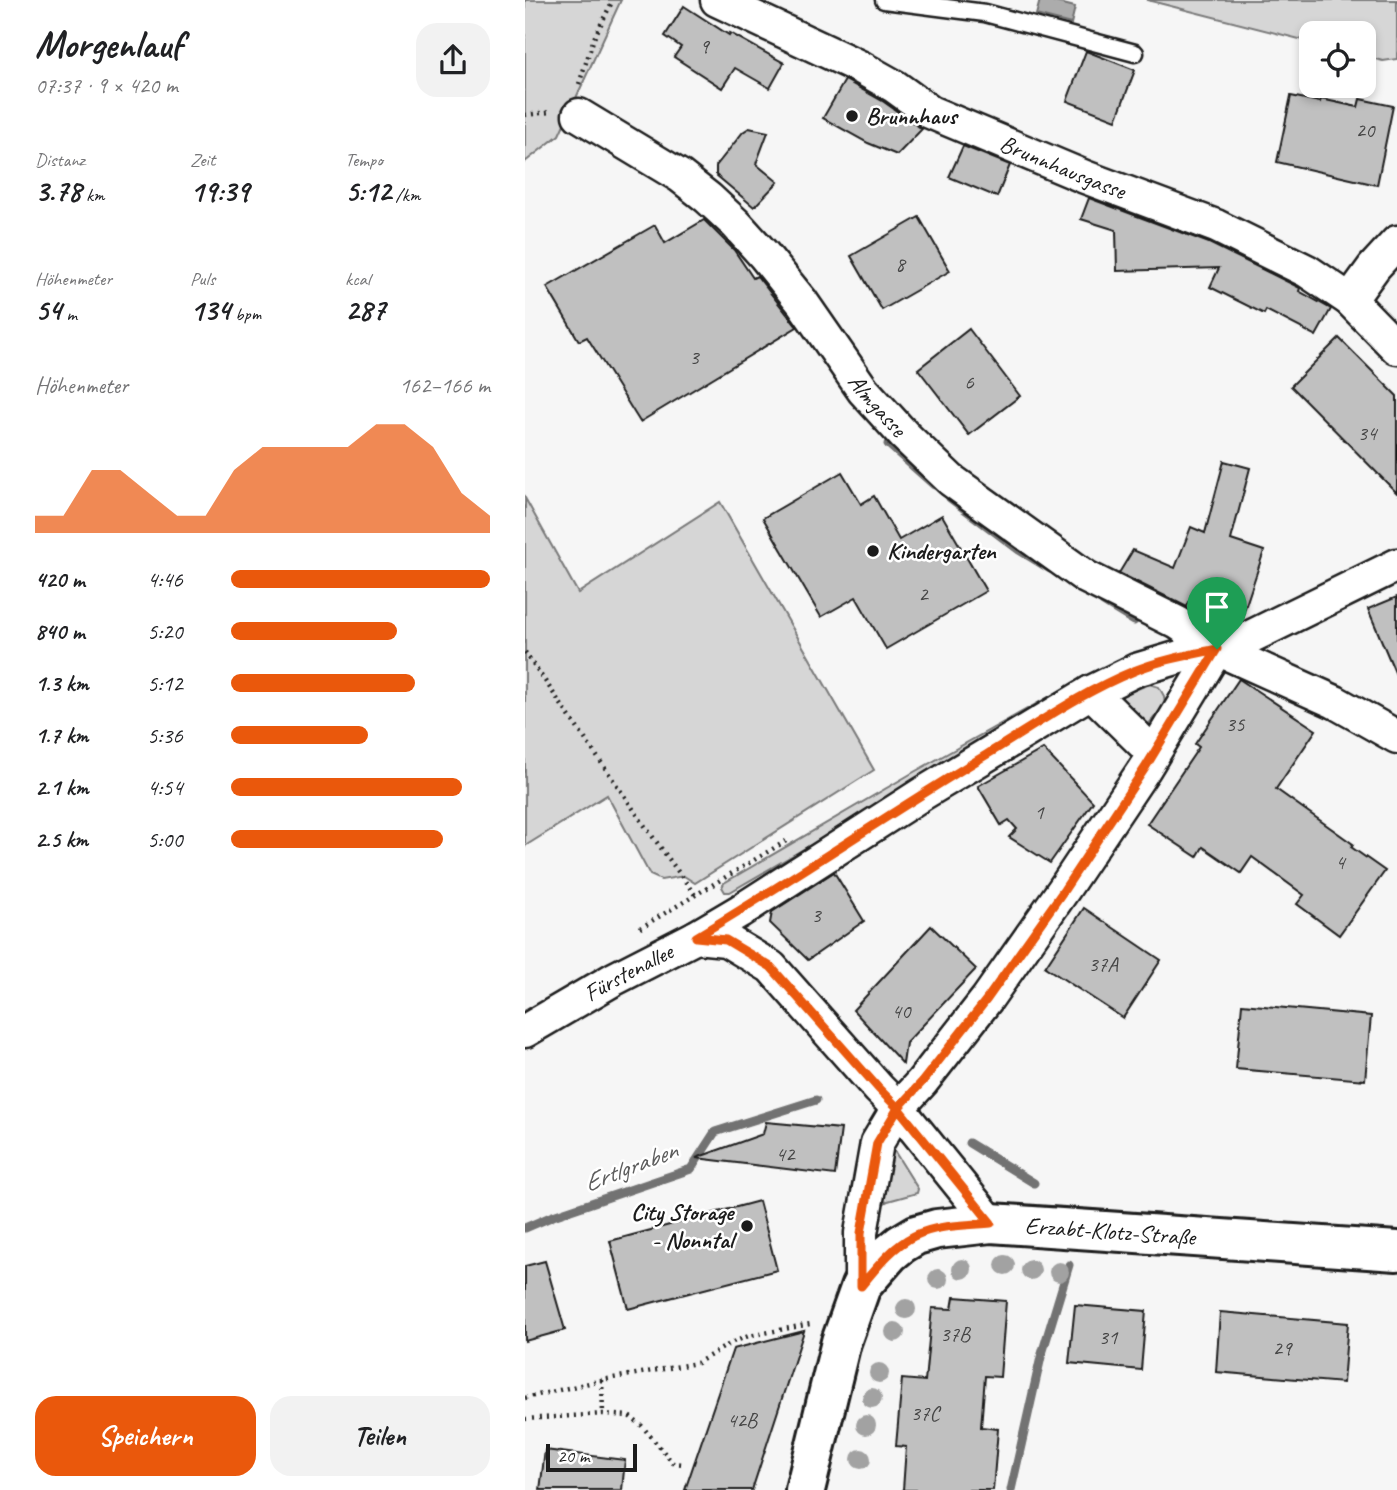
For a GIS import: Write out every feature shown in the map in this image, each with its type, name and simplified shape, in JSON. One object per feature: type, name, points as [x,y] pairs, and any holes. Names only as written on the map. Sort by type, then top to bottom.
[{"type":"main road","name":"Erzabt-Klotz-Straße","points":[[991,1223],[1397,1251]]},
{"type":"main road","points":[[805,1490],[841,1342],[861,1286],[890,1253],[916,1235],[937,1229],[991,1223]]},
{"type":"street","name":"Brunnhausgasse","points":[[724,2],[862,68],[894,86],[930,112],[1085,177],[1216,226],[1307,271],[1350,300],[1397,348]]},
{"type":"street","name":"Almgasse","points":[[578,102],[680,176],[736,224],[802,302],[863,390],[904,435],[951,480],[1086,577],[1178,623],[1217,649],[1335,702],[1397,737]]},
{"type":"street","points":[[1350,300],[1374,267],[1397,242]]},
{"type":"street","name":"Fürstenallee","points":[[525,1031],[614,979],[696,921],[751,904],[922,794],[1090,692],[1136,670],[1217,649],[1254,636],[1397,565]]},
{"type":"street","points":[[861,1286],[861,1233],[877,1143],[898,1108],[922,1082],[987,999],[1064,890],[1145,768],[1217,649]]},
{"type":"street","points":[[1090,692],[1153,753]]},
{"type":"street","name":"Erzabt-Klotz-Straße","points":[[696,921],[771,967],[898,1108],[991,1223]]},
{"type":"lane","points":[[884,0],[985,13],[1135,53]]},
{"type":"path","points":[[578,102],[594,38],[613,0]]},
{"type":"path","points":[[525,652],[696,895],[696,921]]},
{"type":"path","points":[[525,1398],[602,1380],[697,1363],[749,1336],[815,1324]]},
{"type":"path","points":[[602,1380],[603,1414]]},
{"type":"path","points":[[525,1419],[603,1414],[629,1416],[642,1426],[673,1462],[685,1464]]},
{"type":"shaded area","points":[[525,0],[621,0],[559,135],[525,162]]},
{"type":"shaded area","points":[[1040,0],[1075,7],[1071,24],[1036,15]]},
{"type":"shaded area","points":[[1147,0],[1397,0],[1397,59],[1376,59],[1376,21],[1299,21],[1299,39]]},
{"type":"shaded area","points":[[525,498],[578,593],[720,502],[874,770],[695,883],[684,876],[661,880],[650,875],[607,795],[525,846]]},
{"type":"shaded area","points":[[1149,684],[1159,687],[1165,705],[1147,726],[1143,726],[1121,698]]},
{"type":"shaded area","points":[[1063,689],[1070,694],[730,892],[725,892],[722,887],[724,883],[914,772]]},
{"type":"shaded area","points":[[889,1147],[893,1149],[918,1189],[917,1193],[888,1201],[877,1208]]},
{"type":"building","points":[[684,6],[729,35],[730,33],[784,63],[770,88],[735,68],[722,88],[674,57],[681,47],[665,36]]},
{"type":"building","points":[[1086,51],[1135,70],[1116,120],[1067,101]]},
{"type":"building","points":[[845,80],[884,102],[922,129],[897,155],[868,143],[823,118]]},
{"type":"building","points":[[1291,96],[1358,107],[1360,99],[1393,106],[1377,185],[1277,162]]},
{"type":"building","points":[[749,128],[768,132],[756,164],[778,182],[754,207],[716,175],[716,166]]},
{"type":"building","points":[[963,146],[1010,165],[997,197],[949,177]]},
{"type":"building","points":[[1089,198],[1209,243],[1300,288],[1299,291],[1331,309],[1316,336],[1266,310],[1264,314],[1210,287],[1219,268],[1117,271],[1116,230],[1081,219]]},
{"type":"building","points":[[919,217],[950,271],[882,310],[851,256]]},
{"type":"building","points":[[704,220],[734,250],[753,278],[757,276],[797,327],[640,422],[587,337],[579,341],[547,287],[655,225],[665,243]]},
{"type":"building","points":[[969,329],[1020,396],[969,435],[918,369]]},
{"type":"building","points":[[1339,338],[1397,396],[1397,493],[1291,386]]},
{"type":"building","points":[[1224,461],[1250,468],[1231,540],[1264,551],[1242,617],[1191,597],[1187,607],[1119,573],[1133,550],[1175,568],[1191,527],[1205,533]]},
{"type":"building","name":"Kindergarten","points":[[842,472],[861,504],[874,496],[899,540],[942,515],[986,591],[886,649],[856,597],[821,617],[763,518]]},
{"type":"building","points":[[1397,597],[1397,677],[1368,609]]},
{"type":"building","points":[[1239,679],[1316,730],[1276,789],[1353,844],[1351,847],[1385,871],[1339,935],[1297,904],[1304,895],[1252,857],[1241,873],[1203,847],[1197,857],[1147,824],[1199,747],[1195,744]]},
{"type":"building","points":[[1043,749],[1093,802],[1050,863],[1009,837],[1017,829],[1009,820],[1001,825],[978,786]]},
{"type":"building","points":[[834,872],[864,921],[808,960],[770,923],[772,912]]},
{"type":"building","points":[[1084,908],[1161,960],[1123,1018],[1045,967]]},
{"type":"building","points":[[931,926],[976,969],[906,1043],[903,1064],[853,1010]]},
{"type":"building","points":[[1242,1004],[1371,1016],[1365,1080],[1236,1069]]},
{"type":"building","points":[[766,1122],[841,1129],[835,1175],[696,1158],[763,1134]]},
{"type":"building","points":[[759,1201],[777,1270],[628,1309],[610,1241]]},
{"type":"building","points":[[545,1261],[565,1330],[525,1341],[525,1266]]},
{"type":"building","points":[[954,1297],[1006,1301],[1000,1377],[985,1376],[981,1427],[998,1429],[993,1490],[903,1490],[906,1447],[896,1446],[902,1379],[925,1381],[932,1308],[952,1309]]},
{"type":"building","points":[[1075,1305],[1146,1311],[1141,1370],[1069,1363]]},
{"type":"building","points":[[1220,1312],[1348,1323],[1343,1383],[1216,1372]]},
{"type":"building","points":[[804,1331],[752,1490],[685,1490],[733,1349]]},
{"type":"building","points":[[545,1450],[625,1460],[622,1490],[540,1490]]},
{"type":"waterway","points":[[888,444],[934,485]]},
{"type":"waterway","points":[[950,498],[1019,550],[1050,569]]},
{"type":"waterway","points":[[1103,602],[1134,621]]},
{"type":"waterway","name":"Ertlgraben","points":[[525,1228],[691,1169],[715,1132],[816,1100]]},
{"type":"waterway","name":"Ertlgraben","points":[[969,1143],[1034,1183]]},
{"type":"waterway","name":"Ertlgraben","points":[[1011,1490],[1041,1357],[1069,1265]]},
{"type":"place","name":"Brunnhaus","points":[[852,116]]},
{"type":"place","name":"Kindergarten","points":[[873,551]]},
{"type":"place","name":"City Storage - Nonntal","points":[[747,1226]]},
{"type":"route","points":[[1217,649],[1136,670],[1090,692],[696,937],[726,940],[771,967],[898,1108],[877,1143],[861,1233],[861,1286],[890,1253],[916,1235],[937,1229],[991,1223],[898,1108],[922,1082],[987,999],[1064,890],[1145,768],[1217,649]]}]
